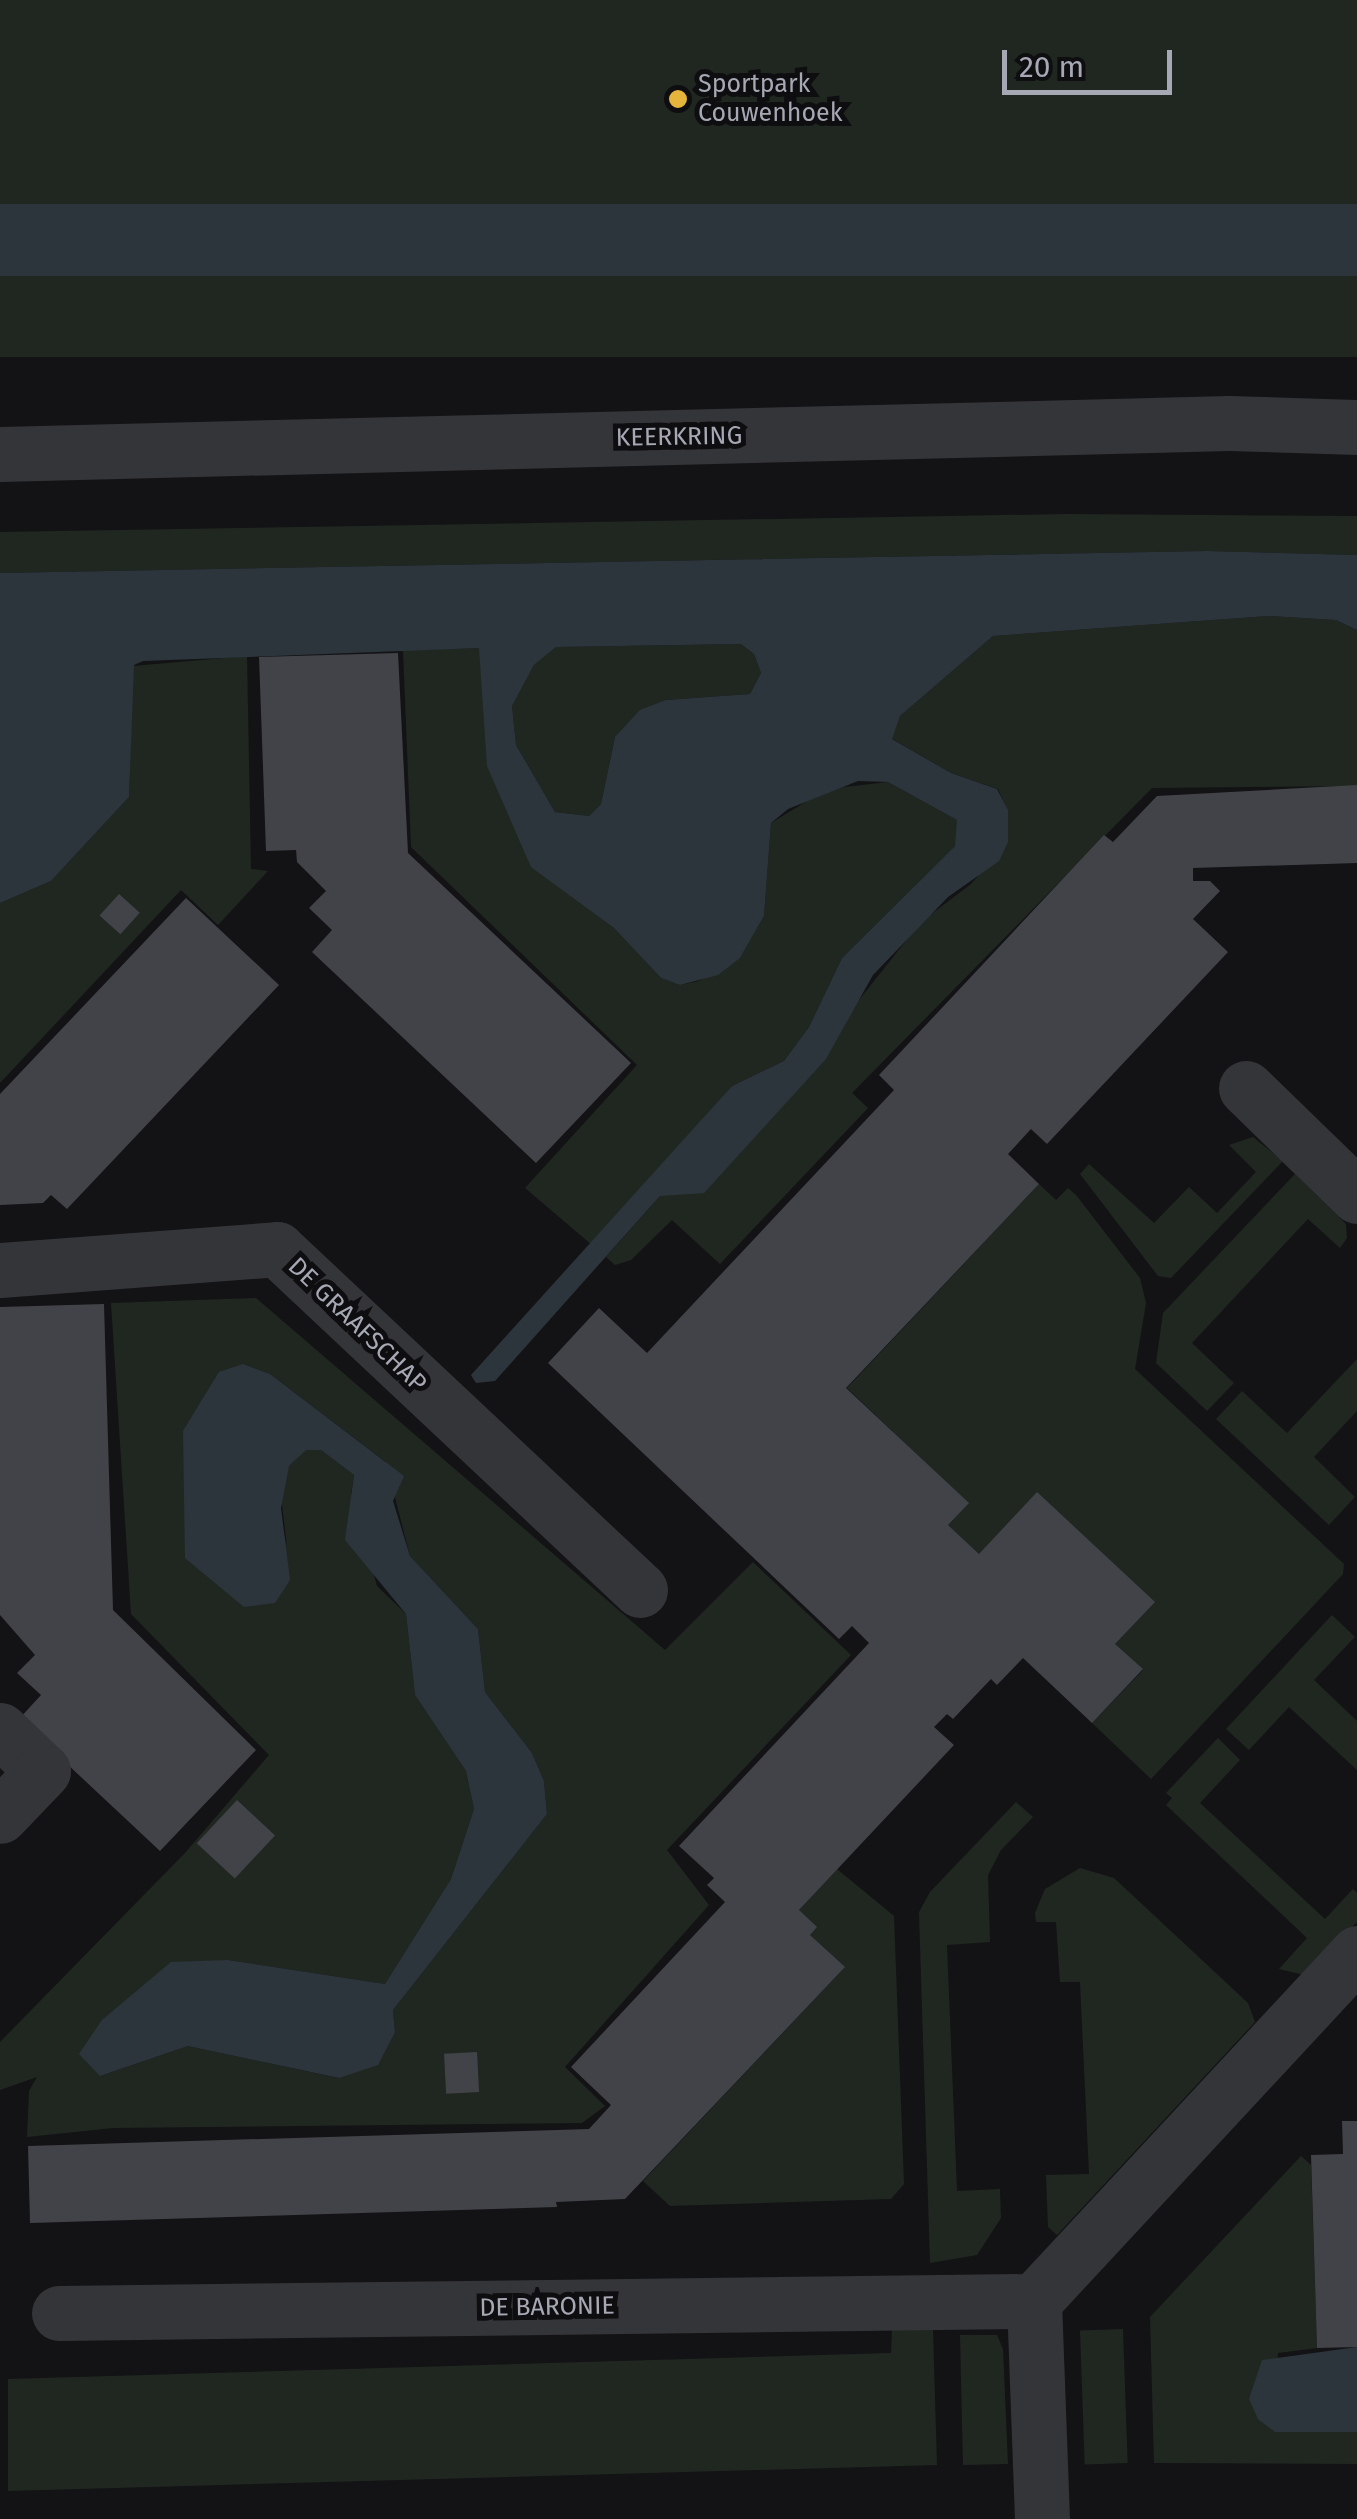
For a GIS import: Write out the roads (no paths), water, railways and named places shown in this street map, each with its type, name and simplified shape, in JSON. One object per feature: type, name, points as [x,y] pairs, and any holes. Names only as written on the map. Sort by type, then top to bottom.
[{"type":"street","name":"KEERKRING","points":[[0,454],[1229,423],[1357,427]]},
{"type":"street","points":[[1246,1088],[1357,1196]]},
{"type":"street","name":"DE GRAAFSCHAP","points":[[0,1270],[278,1249],[640,1590]]},
{"type":"street","points":[[0,1730],[44,1770],[0,1816]]},
{"type":"street","points":[[1042,2519],[1034,2300],[1357,1953]]},
{"type":"street","name":"DE BARONIE","points":[[60,2313],[1034,2300]]},
{"type":"place","name":"Sportpark Couwenhoek","points":[[678,99]]}]
